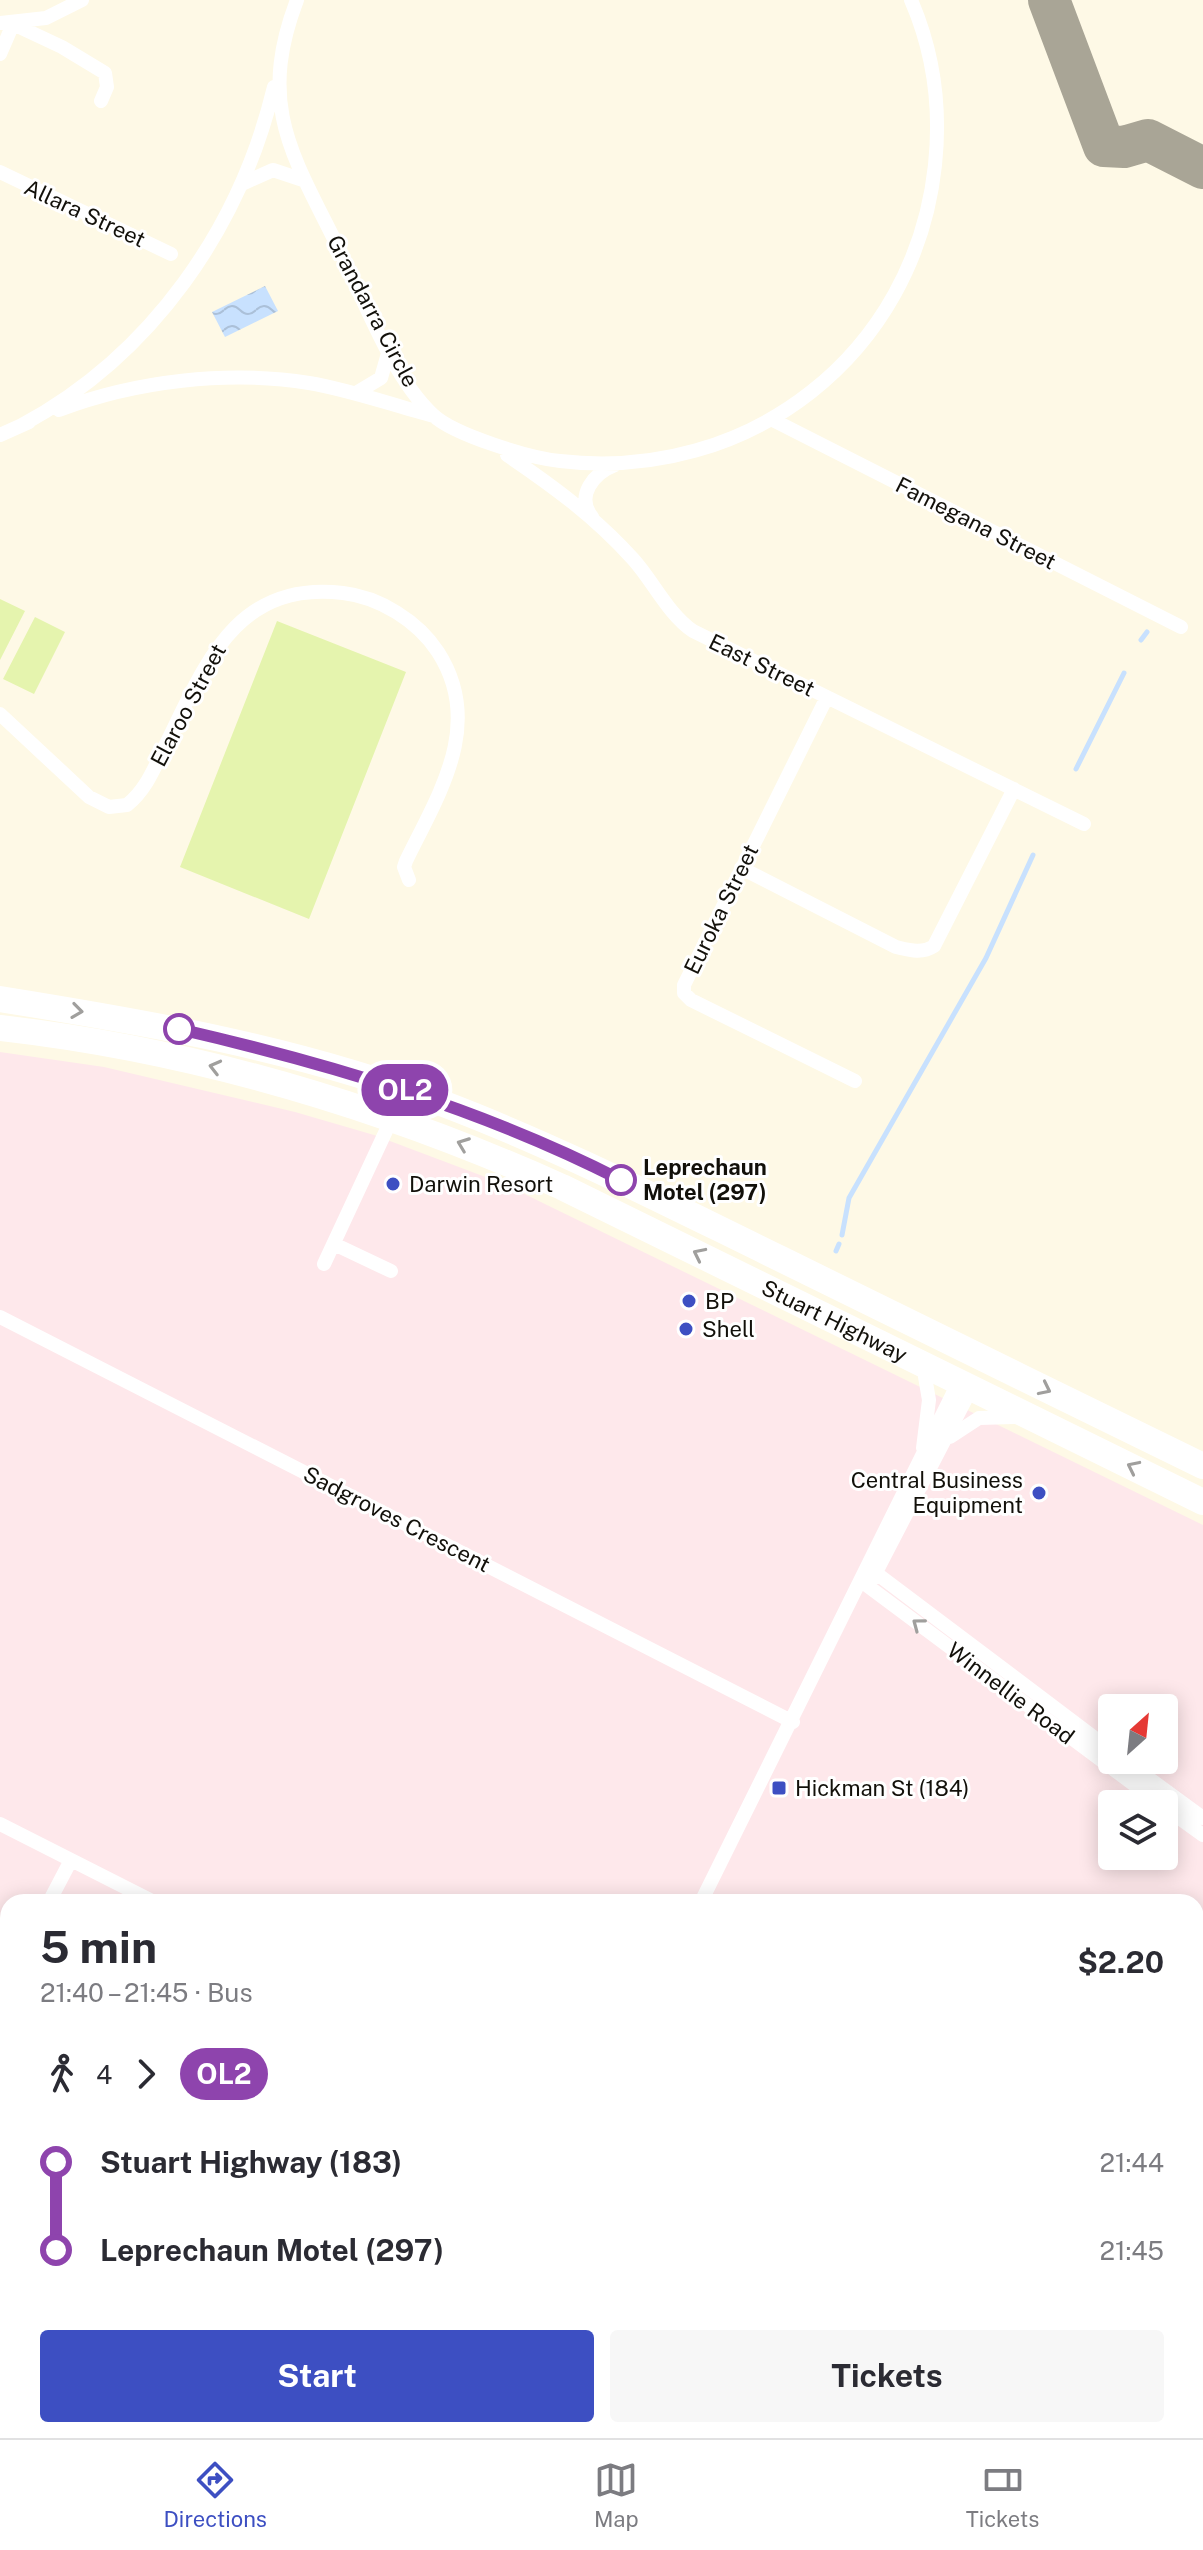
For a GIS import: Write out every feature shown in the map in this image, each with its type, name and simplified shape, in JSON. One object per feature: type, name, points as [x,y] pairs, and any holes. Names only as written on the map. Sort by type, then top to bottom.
[{"type":"highway","name":"Stuart Highway","points":[[0,999],[179,1029],[341,1070],[443,1103],[526,1137],[658,1199],[1203,1466]]},
{"type":"highway","points":[[36,1032],[39,1005]]},
{"type":"highway","name":"Stuart Highway","points":[[0,1028],[173,1057],[282,1084],[392,1118],[484,1152],[562,1187],[923,1365],[965,1382],[1203,1502]]},
{"type":"highway","points":[[658,1199],[681,1220],[747,1252],[759,1284]]},
{"type":"highway","points":[[811,1274],[826,1291],[959,1357],[965,1382],[987,1368],[1012,1372]]},
{"type":"street","points":[[6,23],[46,18],[82,0]]},
{"type":"street","points":[[22,425],[84,385],[162,310],[210,248],[244,183],[263,133],[282,50],[288,0]]},
{"type":"street","name":"Grandarra Circle","points":[[297,0],[282,50],[279,78],[283,129],[303,180],[406,381],[434,416],[487,442],[532,457],[572,463],[623,463],[699,451],[771,419],[828,378],[870,336],[899,292],[915,256],[930,205],[938,114],[930,58],[911,0]]},
{"type":"street","points":[[0,54],[6,23]]},
{"type":"street","points":[[6,23],[98,67],[108,81],[101,101]]},
{"type":"street","points":[[244,183],[273,170],[303,180]]},
{"type":"street","name":"Allara Street","points":[[0,172],[171,254]]},
{"type":"street","points":[[356,393],[381,378],[389,350]]},
{"type":"street","points":[[0,435],[88,400],[174,383],[246,378],[305,382],[434,416]]},
{"type":"street","name":"Famegana Street","points":[[771,419],[1181,627]]},
{"type":"street","name":"East Street","points":[[487,442],[528,467],[594,519],[643,570],[686,626],[1084,824]]},
{"type":"street","points":[[594,519],[586,500],[590,484],[604,470],[623,463]]},
{"type":"street","name":"Elaroo Street","points":[[0,714],[89,797],[109,807],[127,805],[147,784],[213,652],[242,620],[267,604],[308,591],[347,593],[378,603],[402,617],[430,641],[443,660],[458,708],[456,752],[406,861],[404,867],[409,880]]},
{"type":"street","name":"Euroka Street","points":[[827,697],[684,985],[684,993],[691,1000],[855,1081]]},
{"type":"street","points":[[741,868],[896,947],[915,952],[929,950],[934,946],[1014,789]]},
{"type":"street","points":[[324,1264],[392,1118]]},
{"type":"street","points":[[334,1244],[391,1271]]},
{"type":"street","name":"Sadgroves Crescent","points":[[0,1317],[793,1722]]},
{"type":"street","points":[[919,1464],[929,1400],[923,1365]]},
{"type":"street","points":[[705,1894],[837,1632],[938,1452],[965,1382]]},
{"type":"street","points":[[868,1577],[919,1464],[965,1382]]},
{"type":"street","points":[[938,1452],[960,1428],[986,1416],[1014,1417],[1050,1426]]},
{"type":"street","name":"Winnellie Road","points":[[868,1577],[1098,1741]]},
{"type":"street","name":"Winnellie Road","points":[[868,1577],[1143,1790]]},
{"type":"street","points":[[1143,1774],[1203,1818]]},
{"type":"street","name":"Winnellie Road","points":[[1178,1817],[1203,1835]]},
{"type":"street","points":[[0,1824],[138,1894]]},
{"type":"street","points":[[53,1894],[71,1860]]},
{"type":"shaded area","points":[[0,1052],[104,1067],[295,1112],[374,1135],[504,1184],[1203,1525],[1203,1894],[0,1894]]},
{"type":"green space","points":[[0,599],[25,611],[0,660]]},
{"type":"green space","points":[[35,617],[65,632],[34,694],[3,679]]},
{"type":"green space","points":[[277,621],[406,672],[309,919],[180,867]]},
{"type":"water","points":[[265,286],[278,311],[225,337],[212,312]]},
{"type":"waterway","points":[[1141,640],[1147,632]]},
{"type":"waterway","points":[[1076,769],[1124,673]]},
{"type":"waterway","points":[[842,1235],[849,1198],[986,958],[1033,855]]},
{"type":"waterway","points":[[836,1251],[839,1244]]},
{"type":"taxiway","points":[[1049,0],[1104,146],[1124,147],[1148,140],[1203,168]]},
{"type":"bus line","name":"OL2","points":[[179,1029],[341,1070],[443,1103],[621,1180]]},
{"type":"place","name":"Leprechaun Motel (297)","points":[[621,1180]]},
{"type":"place","name":"Darwin Resort","points":[[393,1184]]},
{"type":"place","name":"BP","points":[[689,1301]]},
{"type":"place","name":"Shell","points":[[686,1329]]},
{"type":"place","name":"Central Business Equipment","points":[[1039,1493]]},
{"type":"place","name":"Hickman St (184)","points":[[779,1788]]}]
